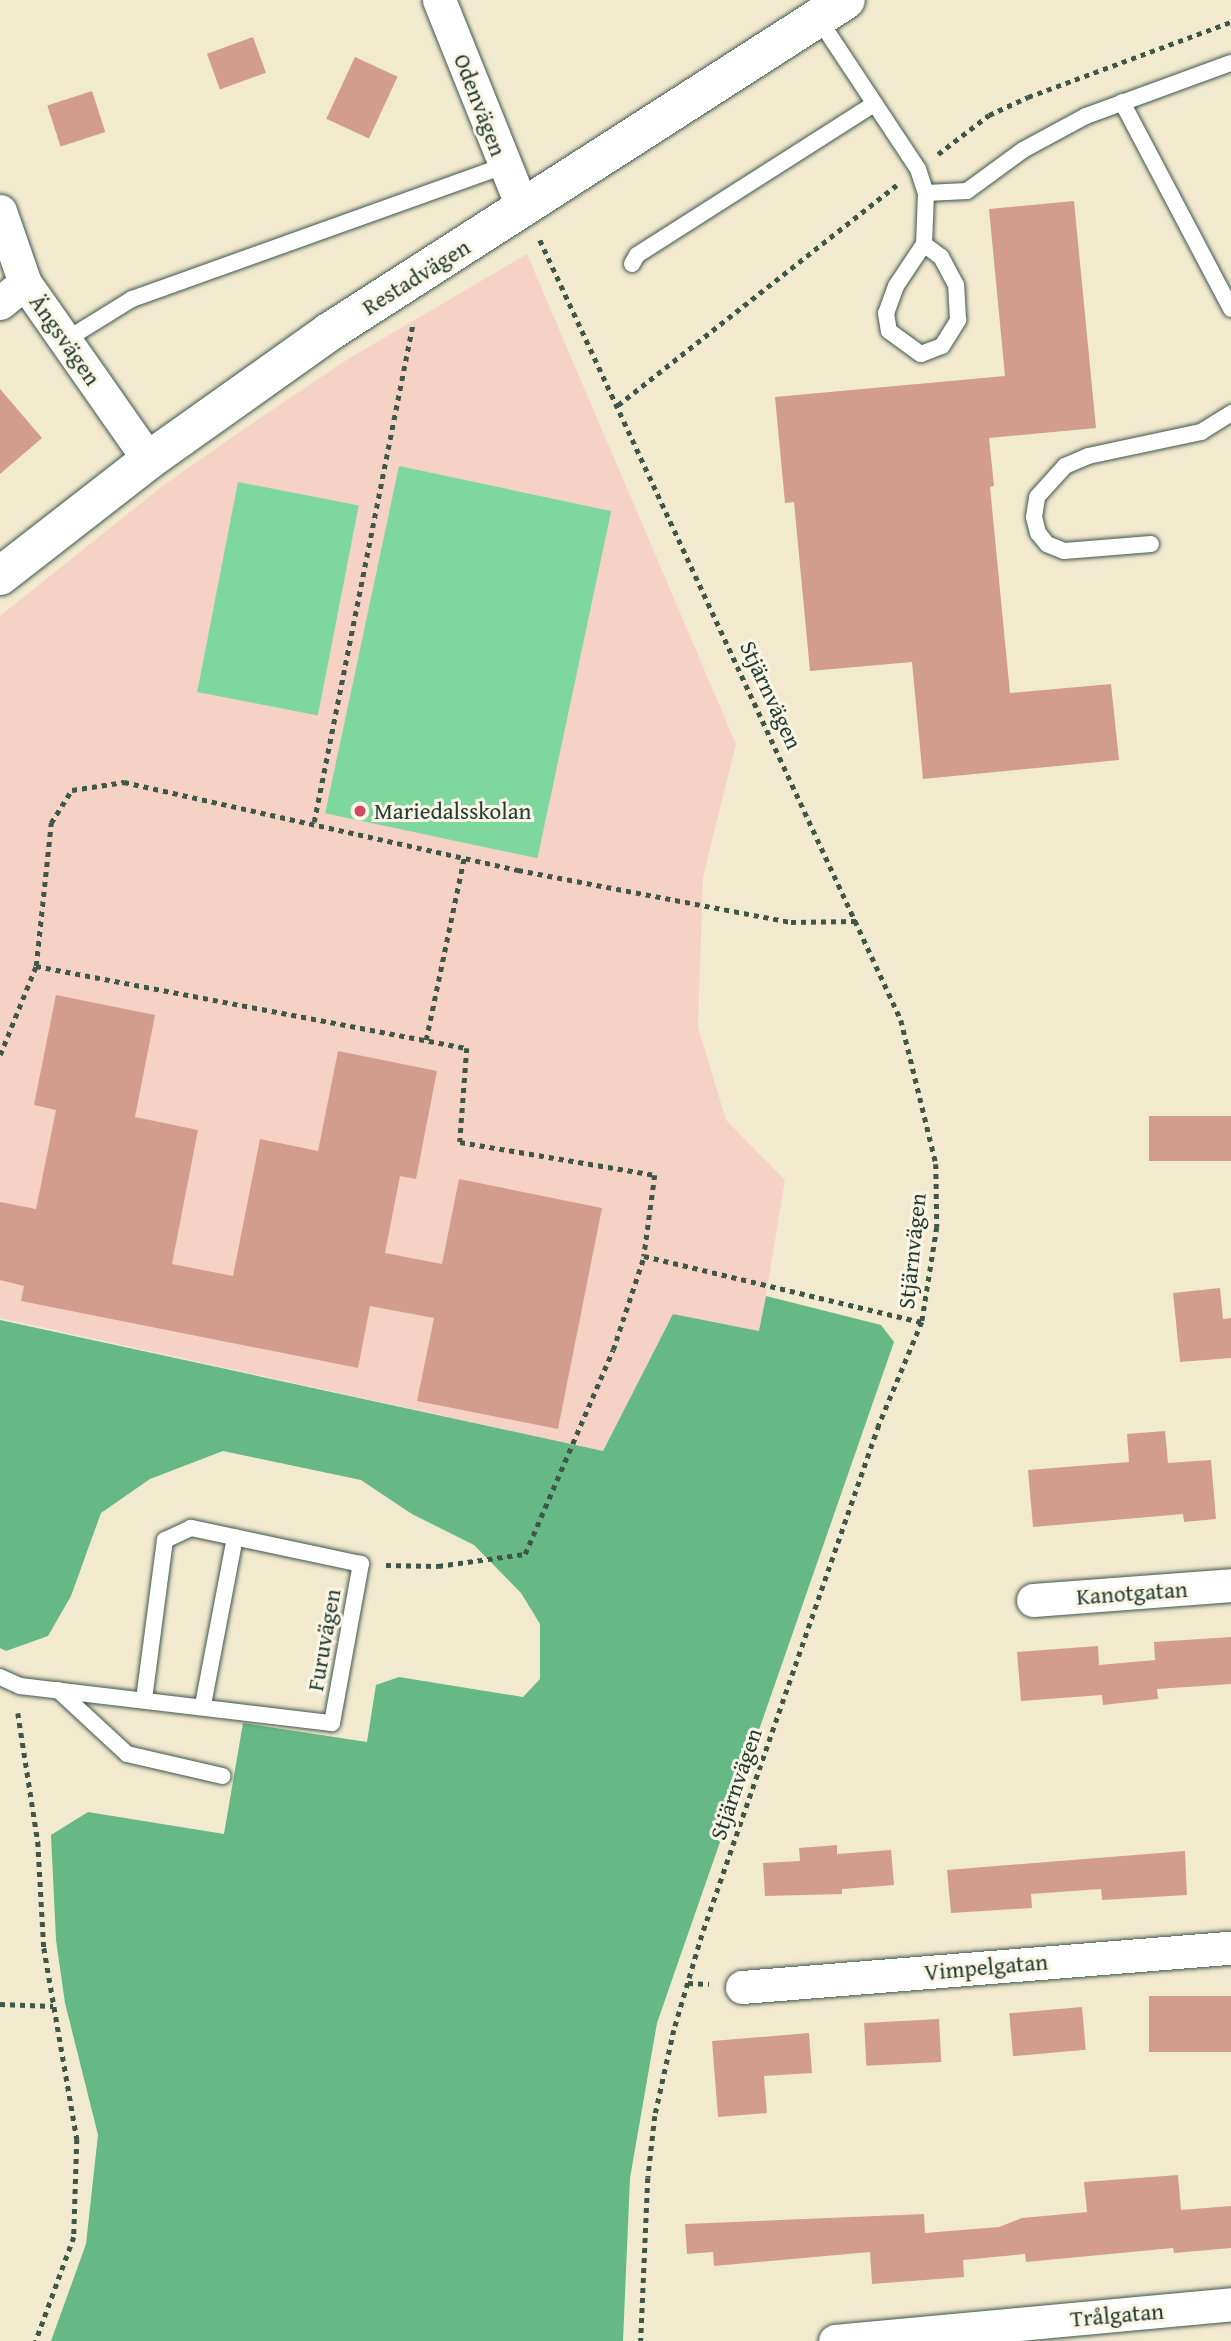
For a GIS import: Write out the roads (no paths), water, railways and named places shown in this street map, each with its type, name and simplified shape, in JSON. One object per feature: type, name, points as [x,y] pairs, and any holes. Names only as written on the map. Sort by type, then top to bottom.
[{"type":"street","name":"Odenvägen","points":[[439,0],[523,209]]},
{"type":"street","name":"Restadvägen","points":[[0,576],[149,460],[329,332],[832,9]]},
{"type":"street","name":"Ängsvägen","points":[[0,211],[12,293],[64,341],[149,460]]},
{"type":"street","name":"Kanotgatan","points":[[1033,1600],[1231,1585]]},
{"type":"street","name":"Vimpelgatan","points":[[742,1986],[1231,1948]]},
{"type":"street","name":"Trålgatan","points":[[835,2341],[1231,2304]]},
{"type":"lane","points":[[832,9],[874,104],[918,169],[926,193],[924,244],[896,286],[886,313],[890,331],[921,354],[942,346],[958,320],[956,285],[941,257],[924,244]]},
{"type":"lane","points":[[926,193],[967,191],[1042,139],[1122,102],[1231,63]]},
{"type":"lane","points":[[1122,102],[1231,309]]},
{"type":"lane","points":[[632,264],[638,255],[874,104]]},
{"type":"lane","points":[[64,341],[132,299],[504,166]]},
{"type":"lane","points":[[1151,544],[1064,551],[1047,544],[1038,533],[1034,517],[1037,497],[1065,466],[1088,456],[1202,432],[1231,413]]},
{"type":"lane","name":"Furuvägen","points":[[0,1677],[20,1686],[277,1713],[332,1723],[361,1564],[191,1528],[165,1540],[144,1699]]},
{"type":"lane","points":[[204,1705],[234,1537]]},
{"type":"lane","points":[[58,1690],[127,1754],[222,1776]]},
{"type":"place","name":"Mariedalsskolan","points":[[360,811]]}]
